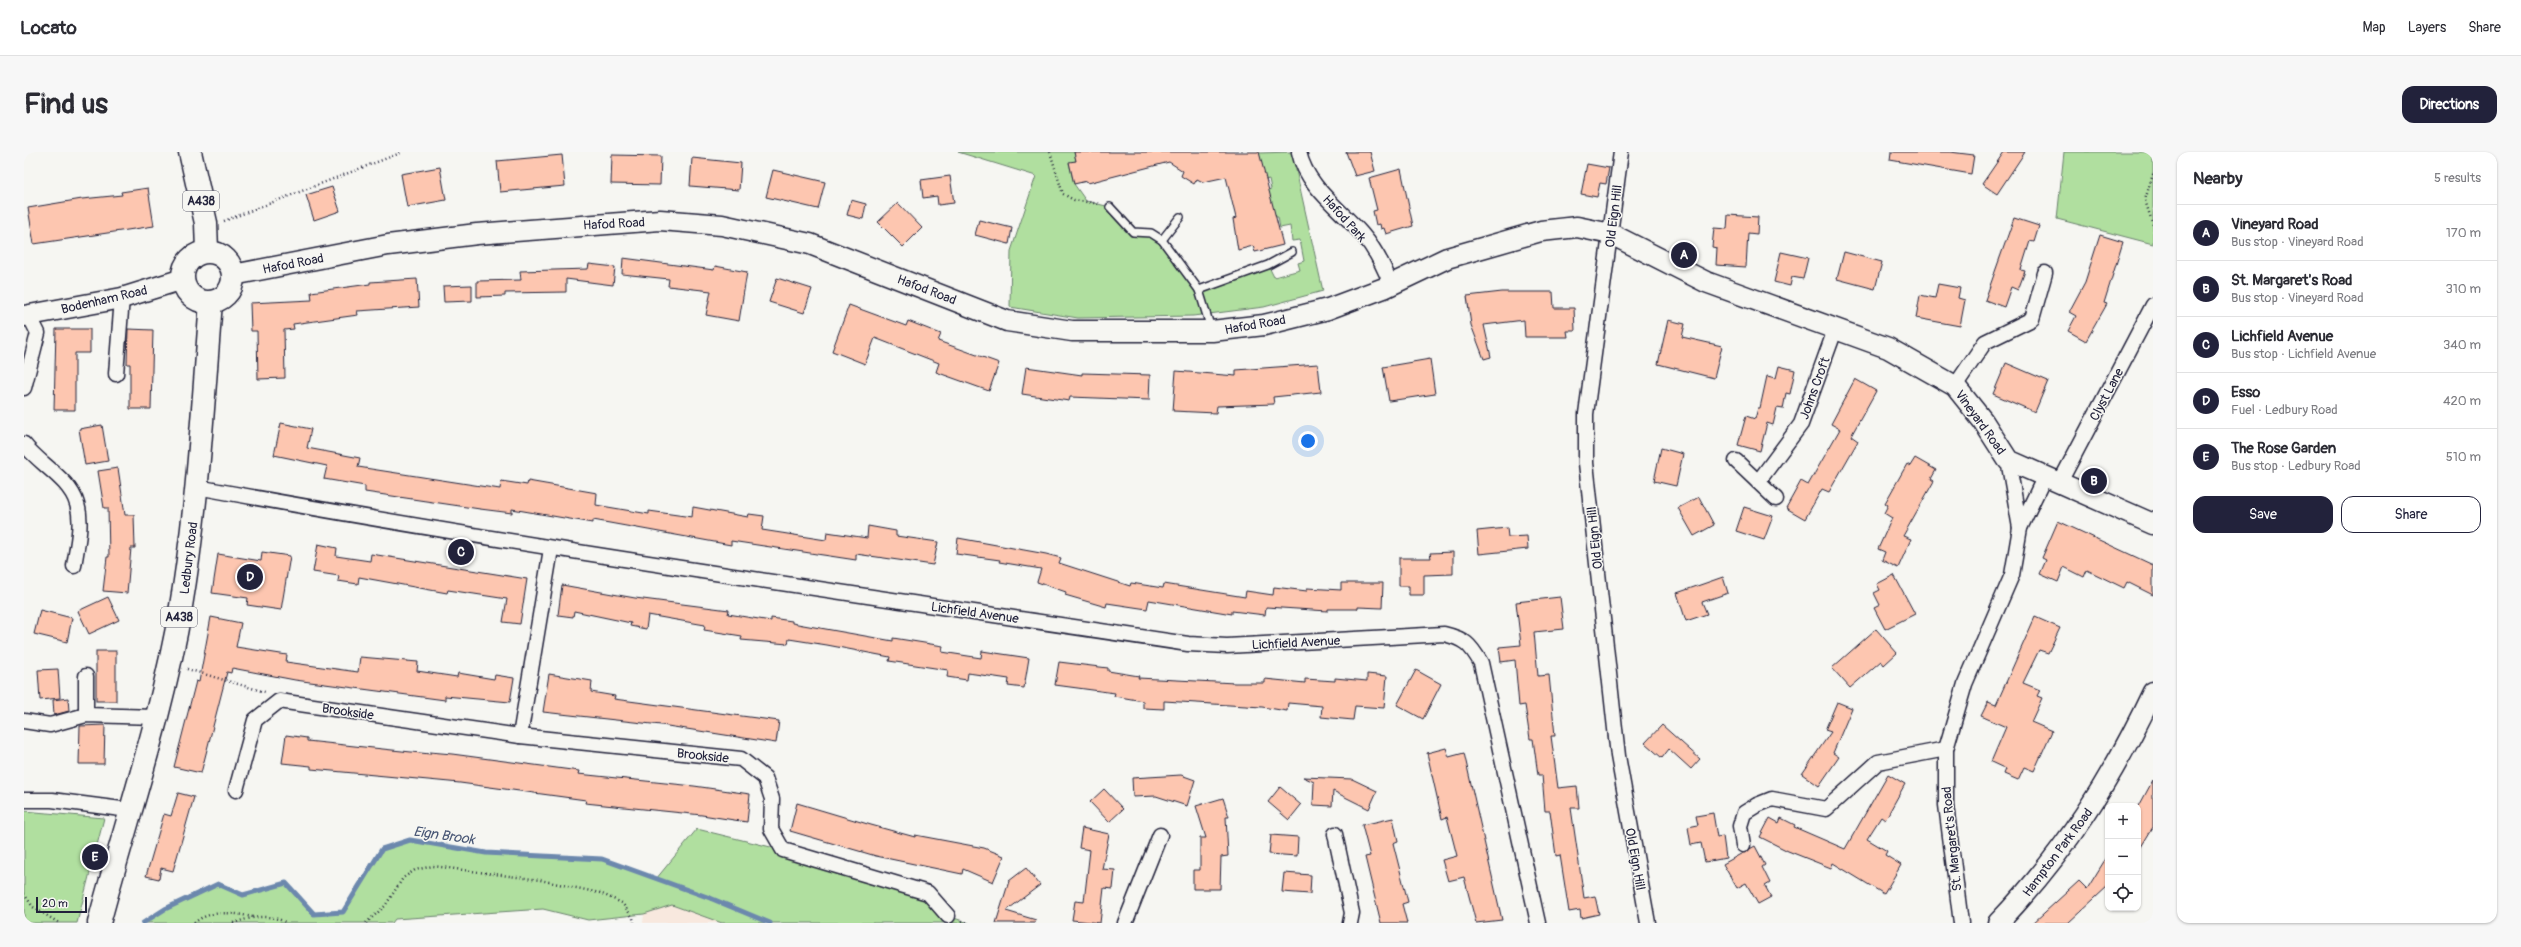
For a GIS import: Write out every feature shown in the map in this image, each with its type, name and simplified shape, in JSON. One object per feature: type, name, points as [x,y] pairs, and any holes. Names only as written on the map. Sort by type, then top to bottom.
[{"type":"highway","name":"A438","points":[[190,152],[206,223],[207,251]]},
{"type":"highway","points":[[207,251],[216,252],[228,260],[233,275],[232,285],[227,293],[211,302],[193,297],[184,286],[183,279],[184,268],[189,260],[194,255],[207,251]]},
{"type":"highway","name":"Ledbury Road","points":[[99,923],[129,810],[156,717],[181,606],[197,487],[211,302]]},
{"type":"street","name":"Hafod Park","points":[[1299,152],[1301,162],[1311,180],[1362,235],[1382,262],[1391,284]]},
{"type":"street","name":"Old Eign Hill","points":[[1621,152],[1586,414],[1586,462],[1618,756],[1648,923]]},
{"type":"street","name":"Hafod Road","points":[[233,275],[418,241],[556,226],[660,220],[722,225],[810,244],[1007,321],[1072,331],[1212,331],[1264,325],[1328,309],[1391,284],[1447,258],[1541,231],[1577,227],[1611,234]]},
{"type":"street","name":"Vineyard Road","points":[[1611,234],[1706,282],[1888,348],[1955,386],[1983,421],[2008,460],[2052,481],[2153,524]]},
{"type":"street","points":[[1955,386],[1985,342],[2032,319],[2045,274]]},
{"type":"street","name":"Bodenham Road","points":[[27,316],[122,298],[183,279]]},
{"type":"street","points":[[116,374],[122,298]]},
{"type":"street","name":"Clyst Lane","points":[[2052,481],[2153,305]]},
{"type":"street","points":[[24,388],[38,333],[27,316]]},
{"type":"street","name":"Johns Croft","points":[[1758,482],[1801,424],[1835,330]]},
{"type":"street","points":[[24,444],[34,457],[71,491],[78,504],[79,521],[74,566]]},
{"type":"street","name":"St. Margaret's Road","points":[[1962,923],[1946,805],[1946,749],[1965,684],[2012,575],[2020,528],[2008,460]]},
{"type":"street","points":[[1736,461],[1776,499]]},
{"type":"street","name":"St. Margaret's Road","points":[[2020,528],[2052,481]]},
{"type":"street","name":"Lichfield Avenue","points":[[197,487],[406,526],[551,549],[1188,644],[1227,646],[1444,634],[1462,638],[1473,649],[1481,663],[1538,923]]},
{"type":"street","points":[[520,736],[551,549]]},
{"type":"street","points":[[86,676],[86,715]]},
{"type":"street","name":"Hampton Park Road","points":[[1998,923],[2026,894],[2071,837],[2107,783],[2153,692]]},
{"type":"street","points":[[236,790],[255,720],[279,701]]},
{"type":"street","name":"Brookside","points":[[279,701],[520,736],[741,759],[765,778],[772,799],[771,829],[783,850],[928,893],[948,916]]},
{"type":"street","points":[[24,721],[50,725],[86,715],[156,717]]},
{"type":"street","points":[[1743,845],[1740,826],[1744,813],[1757,804],[1772,799],[1826,809],[1878,762],[1946,749]]},
{"type":"street","points":[[24,800],[52,800],[129,810]]},
{"type":"street","points":[[1335,834],[1352,913],[1350,923]]},
{"type":"street","points":[[1125,923],[1160,835]]},
{"type":"lane","points":[[1110,207],[1133,232],[1151,233],[1162,240],[1199,290],[1212,331]]},
{"type":"lane","points":[[1162,240],[1180,217]]},
{"type":"lane","points":[[1199,290],[1268,265],[1292,252]]},
{"type":"path","points":[[206,223],[228,221],[403,152]]},
{"type":"path","points":[[1050,152],[1063,194],[1074,200],[1110,207]]},
{"type":"path","points":[[2153,174],[2146,200],[2153,225]]},
{"type":"path","points":[[169,664],[263,692],[279,701]]},
{"type":"path","points":[[366,923],[385,906],[404,878],[415,870],[433,866],[540,880],[600,893],[622,904],[633,918],[634,923]]},
{"type":"path","points":[[24,894],[33,907],[59,923]]},
{"type":"path","points":[[194,923],[199,919],[226,912],[253,917],[277,917],[288,923]]},
{"type":"path","points":[[233,923],[253,917]]},
{"type":"shaded area","points":[[672,905],[722,923],[643,923],[644,914]]},
{"type":"green space","points":[[958,152],[1074,152],[1076,161],[1069,163],[1074,184],[1086,201],[1110,207],[1133,232],[1151,233],[1200,290],[1268,265],[1274,277],[1300,270],[1298,263],[1304,261],[1300,240],[1292,241],[1290,226],[1280,228],[1278,217],[1275,217],[1268,190],[1271,189],[1269,179],[1265,180],[1259,153],[1292,152],[1323,291],[1264,307],[1193,316],[1078,318],[1010,307],[1011,251],[1036,176]]},
{"type":"green space","points":[[2064,152],[2153,152],[2153,244],[2057,219]]},
{"type":"green space","points":[[24,811],[104,818],[77,923],[24,923]]},
{"type":"green space","points":[[697,829],[783,850],[928,893],[948,916],[969,923],[722,923],[672,905],[644,914],[588,920],[543,909],[395,919],[392,923],[143,923],[165,909],[218,884],[243,895],[286,883],[314,914],[343,912],[382,849],[410,840],[486,853],[602,859],[656,879]]},
{"type":"building","points":[[1074,152],[1259,152],[1283,245],[1255,252],[1253,246],[1238,250],[1233,219],[1236,218],[1226,177],[1203,182],[1197,179],[1194,184],[1181,176],[1183,171],[1169,162],[1088,183],[1087,181],[1074,184],[1069,162],[1076,161]]},
{"type":"building","points":[[1346,152],[1370,152],[1375,171],[1355,176]]},
{"type":"building","points":[[1891,152],[1950,152],[1974,155],[1971,174],[1890,160]]},
{"type":"building","points":[[2004,152],[2025,152],[1997,194],[1982,184]]},
{"type":"building","points":[[562,155],[565,186],[500,192],[497,161]]},
{"type":"building","points":[[612,155],[661,156],[660,185],[611,184]]},
{"type":"building","points":[[692,158],[741,163],[739,190],[690,186]]},
{"type":"building","points":[[1587,164],[1609,168],[1606,184],[1600,183],[1597,197],[1581,194]]},
{"type":"building","points":[[440,167],[446,200],[407,207],[401,174]]},
{"type":"building","points":[[1401,169],[1413,226],[1386,234],[1384,228],[1381,229],[1380,224],[1376,225],[1373,211],[1377,210],[1369,178]]},
{"type":"building","points":[[773,170],[825,182],[818,209],[766,197]]},
{"type":"building","points":[[950,176],[954,203],[938,205],[937,196],[923,198],[921,180]]},
{"type":"building","points":[[332,187],[340,211],[314,220],[306,195]]},
{"type":"building","points":[[148,188],[154,226],[34,244],[28,208],[82,199],[122,195],[121,192]]},
{"type":"building","points":[[851,200],[866,204],[863,219],[847,215]]},
{"type":"building","points":[[898,203],[922,228],[903,247],[878,222]]},
{"type":"building","points":[[1728,215],[1758,217],[1757,234],[1748,233],[1746,267],[1716,265],[1717,248],[1712,247],[1714,228],[1727,229]]},
{"type":"building","points":[[2014,218],[2039,226],[2034,242],[2030,241],[2021,270],[2025,271],[2018,290],[2011,287],[2004,307],[1985,300]]},
{"type":"building","points":[[979,220],[1012,228],[1009,244],[975,235]]},
{"type":"building","points":[[2100,235],[2123,242],[2104,303],[2107,304],[2086,341],[2068,331],[2076,316],[2069,312],[2085,282]]},
{"type":"building","points":[[1781,252],[1808,258],[1803,279],[1792,277],[1790,286],[1774,282]]},
{"type":"building","points":[[1844,252],[1882,262],[1875,289],[1837,279]]},
{"type":"building","points":[[623,258],[714,270],[715,266],[747,272],[739,321],[706,315],[711,291],[668,286],[669,279],[622,274]]},
{"type":"building","points":[[589,264],[615,267],[613,285],[566,279],[566,292],[505,293],[505,296],[477,297],[477,281],[521,280],[520,271],[588,269]]},
{"type":"building","points":[[777,278],[812,289],[804,313],[769,302]]},
{"type":"building","points":[[417,279],[419,307],[357,311],[358,315],[293,324],[294,329],[284,330],[285,378],[258,379],[257,331],[251,331],[250,303],[312,300],[311,292],[370,284],[370,282]]},
{"type":"building","points":[[1938,284],[1960,288],[1958,298],[1965,300],[1960,326],[1916,318],[1920,295],[1935,298]]},
{"type":"building","points":[[472,285],[472,301],[444,302],[443,286]]},
{"type":"building","points":[[1502,292],[1553,292],[1554,308],[1574,308],[1575,331],[1567,331],[1568,337],[1525,337],[1524,320],[1484,325],[1491,357],[1484,359],[1471,325],[1467,296]]},
{"type":"building","points":[[849,305],[906,326],[908,321],[941,334],[938,341],[999,363],[989,391],[936,372],[939,363],[875,338],[865,364],[832,351]]},
{"type":"building","points":[[1668,320],[1685,324],[1682,337],[1722,346],[1714,378],[1658,364]]},
{"type":"building","points":[[56,329],[90,329],[90,353],[75,353],[75,410],[54,410]]},
{"type":"building","points":[[128,329],[153,330],[151,409],[130,409],[130,364],[127,364]]},
{"type":"building","points":[[1430,359],[1435,394],[1389,401],[1383,367]]},
{"type":"building","points":[[2006,363],[2048,381],[2035,412],[1993,394]]},
{"type":"building","points":[[1318,364],[1321,392],[1273,397],[1274,404],[1217,406],[1216,413],[1173,411],[1176,371],[1236,376],[1236,370]]},
{"type":"building","points":[[1779,366],[1795,370],[1790,394],[1786,393],[1783,409],[1777,408],[1773,425],[1767,423],[1760,451],[1738,445],[1746,416],[1755,419],[1758,408],[1760,408],[1767,376],[1776,378]]},
{"type":"building","points":[[1026,367],[1082,375],[1082,373],[1150,375],[1149,400],[1070,397],[1069,401],[1022,394]]},
{"type":"building","points":[[1855,379],[1876,391],[1851,436],[1858,441],[1829,492],[1822,489],[1805,519],[1786,508],[1801,481],[1808,485],[1840,429],[1831,424]]},
{"type":"building","points":[[281,423],[311,429],[307,448],[360,458],[358,467],[500,489],[501,481],[527,485],[528,481],[597,493],[596,505],[649,514],[649,511],[692,517],[693,507],[748,517],[749,514],[764,516],[762,530],[826,540],[827,532],[867,538],[868,526],[896,531],[896,536],[938,542],[933,565],[856,554],[856,560],[731,541],[731,545],[593,520],[593,523],[512,509],[512,513],[365,492],[365,486],[324,479],[327,466],[274,455]]},
{"type":"building","points":[[102,425],[108,461],[85,465],[79,429]]},
{"type":"building","points":[[1661,448],[1683,454],[1676,486],[1654,481]]},
{"type":"building","points":[[1915,458],[1936,470],[1931,479],[1934,481],[1903,536],[1911,539],[1898,568],[1882,560],[1885,552],[1878,549],[1892,518],[1884,513],[1888,505],[1885,503],[1907,464],[1910,466]]},
{"type":"building","points":[[118,468],[125,515],[134,515],[135,548],[131,548],[127,593],[103,591],[107,557],[109,557],[108,508],[104,508],[98,471]]},
{"type":"building","points":[[1699,497],[1714,525],[1694,536],[1678,508]]},
{"type":"building","points":[[1744,507],[1773,516],[1764,540],[1736,531]]},
{"type":"building","points":[[2058,521],[2153,565],[2153,595],[2127,582],[2124,588],[2087,570],[2084,577],[2064,567],[2058,582],[2040,574],[2046,560],[2042,558]]},
{"type":"building","points":[[1507,528],[1508,537],[1527,536],[1528,549],[1479,554],[1477,531]]},
{"type":"building","points":[[958,538],[1061,558],[1059,563],[1130,586],[1131,583],[1163,588],[1164,584],[1245,597],[1246,591],[1273,595],[1274,587],[1307,591],[1307,588],[1341,590],[1341,583],[1383,583],[1382,608],[1358,607],[1358,609],[1328,609],[1328,611],[1266,607],[1265,615],[1232,611],[1232,614],[1149,600],[1147,609],[1107,603],[1106,607],[1065,595],[1066,592],[1037,582],[1041,569],[999,562],[1000,560],[956,554]]},
{"type":"building","points":[[318,544],[337,548],[336,556],[370,561],[371,554],[527,579],[520,624],[503,622],[507,599],[448,590],[447,593],[359,577],[358,584],[338,581],[339,576],[313,572]]},
{"type":"building","points":[[262,552],[290,556],[281,610],[247,605],[248,598],[212,593],[218,554],[261,561]]},
{"type":"building","points":[[1453,552],[1453,574],[1424,575],[1424,595],[1409,595],[1409,586],[1399,586],[1399,558],[1431,558],[1430,553]]},
{"type":"building","points":[[1894,575],[1915,614],[1885,629],[1874,608],[1880,605],[1874,593],[1880,590],[1877,584]]},
{"type":"building","points":[[1723,577],[1728,593],[1702,602],[1707,614],[1686,621],[1677,593]]},
{"type":"building","points":[[562,585],[635,598],[729,610],[728,614],[771,621],[771,618],[792,621],[792,623],[893,641],[893,638],[943,646],[942,652],[981,658],[982,651],[1029,658],[1024,688],[1008,686],[1009,679],[968,673],[967,680],[947,677],[948,670],[889,661],[890,657],[827,645],[789,639],[788,644],[741,640],[742,636],[704,630],[705,625],[648,615],[646,629],[630,626],[631,623],[574,611],[573,617],[558,615]]},
{"type":"building","points":[[108,597],[119,620],[89,634],[78,611]]},
{"type":"building","points":[[1560,597],[1564,629],[1534,632],[1538,676],[1549,675],[1555,736],[1551,736],[1558,788],[1577,786],[1579,808],[1571,808],[1584,898],[1595,896],[1599,914],[1581,918],[1580,910],[1569,912],[1560,855],[1556,856],[1550,811],[1545,811],[1542,775],[1538,775],[1533,739],[1530,739],[1525,705],[1519,706],[1515,660],[1501,662],[1499,647],[1521,645],[1516,602]]},
{"type":"building","points":[[40,610],[72,618],[67,642],[34,634]]},
{"type":"building","points":[[211,617],[241,623],[236,647],[287,655],[286,662],[358,672],[360,657],[418,662],[417,671],[457,677],[458,673],[494,679],[495,675],[514,678],[510,702],[445,696],[445,700],[295,680],[232,668],[231,673],[227,672],[201,773],[174,767],[196,681],[199,682]]},
{"type":"building","points":[[2035,617],[2060,628],[2048,653],[2039,650],[2023,683],[2040,690],[2037,696],[2042,698],[2031,722],[2052,731],[2034,771],[2024,767],[2018,780],[2004,774],[2006,769],[1991,762],[2006,727],[1981,716],[1988,702],[1996,705]]},
{"type":"building","points":[[1876,629],[1897,653],[1884,665],[1881,661],[1850,688],[1832,668]]},
{"type":"building","points":[[96,651],[116,651],[116,701],[96,701]]},
{"type":"building","points":[[1059,662],[1108,668],[1108,671],[1139,676],[1138,678],[1235,683],[1265,683],[1265,679],[1305,683],[1305,679],[1335,681],[1335,678],[1367,681],[1367,674],[1387,676],[1384,708],[1355,706],[1353,720],[1321,717],[1322,706],[1288,703],[1287,711],[1262,707],[1164,701],[1164,709],[1143,708],[1143,701],[1114,696],[1115,693],[1055,685]]},
{"type":"building","points":[[58,669],[60,698],[40,700],[38,670]]},
{"type":"building","points":[[1416,670],[1441,684],[1423,719],[1397,705]]},
{"type":"building","points":[[549,674],[592,681],[591,692],[615,696],[614,699],[779,721],[776,743],[661,725],[543,712]]},
{"type":"building","points":[[68,698],[69,711],[54,715],[53,700]]},
{"type":"building","points":[[1837,702],[1852,708],[1833,753],[1839,757],[1819,786],[1802,774],[1831,732],[1825,730]]},
{"type":"building","points":[[105,725],[104,764],[79,764],[80,726]]},
{"type":"building","points":[[1662,725],[1700,759],[1691,769],[1669,749],[1662,758],[1645,743]]},
{"type":"building","points":[[286,735],[307,738],[307,741],[430,754],[430,752],[452,754],[579,771],[578,774],[694,786],[750,794],[747,822],[702,815],[585,803],[586,800],[460,783],[311,769],[311,766],[282,763]]},
{"type":"building","points":[[1446,748],[1449,757],[1464,753],[1502,920],[1476,923],[1464,877],[1448,881],[1442,860],[1457,856],[1447,817],[1442,819],[1427,753]]},
{"type":"building","points":[[1888,774],[1905,784],[1885,820],[1881,817],[1867,839],[1887,851],[1885,855],[1901,865],[1884,894],[1833,863],[1831,868],[1788,851],[1760,837],[1770,818],[1779,823],[1781,818],[1795,825],[1794,827],[1845,849]]},
{"type":"building","points":[[1181,775],[1195,780],[1187,806],[1156,796],[1133,797],[1132,778]]},
{"type":"building","points":[[1303,777],[1352,779],[1377,791],[1369,809],[1333,791],[1332,806],[1313,805],[1314,782]]},
{"type":"building","points":[[2153,780],[2153,827],[2141,847],[2141,803]]},
{"type":"building","points":[[1280,787],[1301,805],[1289,820],[1268,802]]},
{"type":"building","points":[[1104,789],[1123,809],[1109,822],[1090,802]]},
{"type":"building","points":[[178,793],[194,797],[173,871],[161,868],[159,879],[146,876],[164,814],[171,816]]},
{"type":"building","points":[[1223,798],[1229,817],[1226,817],[1228,856],[1221,857],[1220,889],[1193,889],[1193,870],[1200,870],[1200,838],[1206,838],[1196,806]]},
{"type":"building","points":[[797,803],[915,837],[915,835],[984,848],[1004,856],[993,882],[963,869],[962,874],[876,856],[790,831]]},
{"type":"building","points":[[1713,813],[1717,837],[1723,836],[1726,858],[1705,862],[1701,843],[1691,845],[1688,827],[1698,825],[1696,816]]},
{"type":"building","points":[[1393,818],[1398,841],[1393,843],[1408,902],[1402,904],[1407,923],[1381,923],[1365,857],[1370,856],[1362,825]]},
{"type":"building","points":[[1082,828],[1109,834],[1102,869],[1115,870],[1113,889],[1104,888],[1100,923],[1072,920],[1075,901],[1084,902],[1090,850],[1079,848]]},
{"type":"building","points":[[1271,835],[1298,837],[1297,856],[1269,854]]},
{"type":"building","points":[[1755,846],[1765,865],[1762,867],[1770,883],[1765,886],[1771,897],[1758,904],[1746,883],[1737,888],[1723,864]]},
{"type":"building","points":[[2105,860],[2105,889],[2068,923],[2033,923],[2079,881],[2087,889]]},
{"type":"building","points":[[1026,868],[1040,885],[1006,911],[1036,920],[1035,923],[996,923],[1009,881]]},
{"type":"building","points":[[1284,873],[1311,875],[1310,894],[1282,892]]},
{"type":"waterway","name":"Eign Brook","points":[[143,923],[165,909],[218,884],[243,895],[286,883],[314,914],[343,912],[382,849],[410,840],[486,853],[602,859],[710,898],[770,923]]},
{"type":"place","name":"Vineyard Road","points":[[1684,255]]},
{"type":"place","name":"St. Margaret's Road","points":[[2094,481]]},
{"type":"place","name":"Lichfield Avenue","points":[[461,552]]},
{"type":"place","name":"Esso","points":[[250,577]]},
{"type":"place","name":"The Rose Garden","points":[[95,857]]}]
